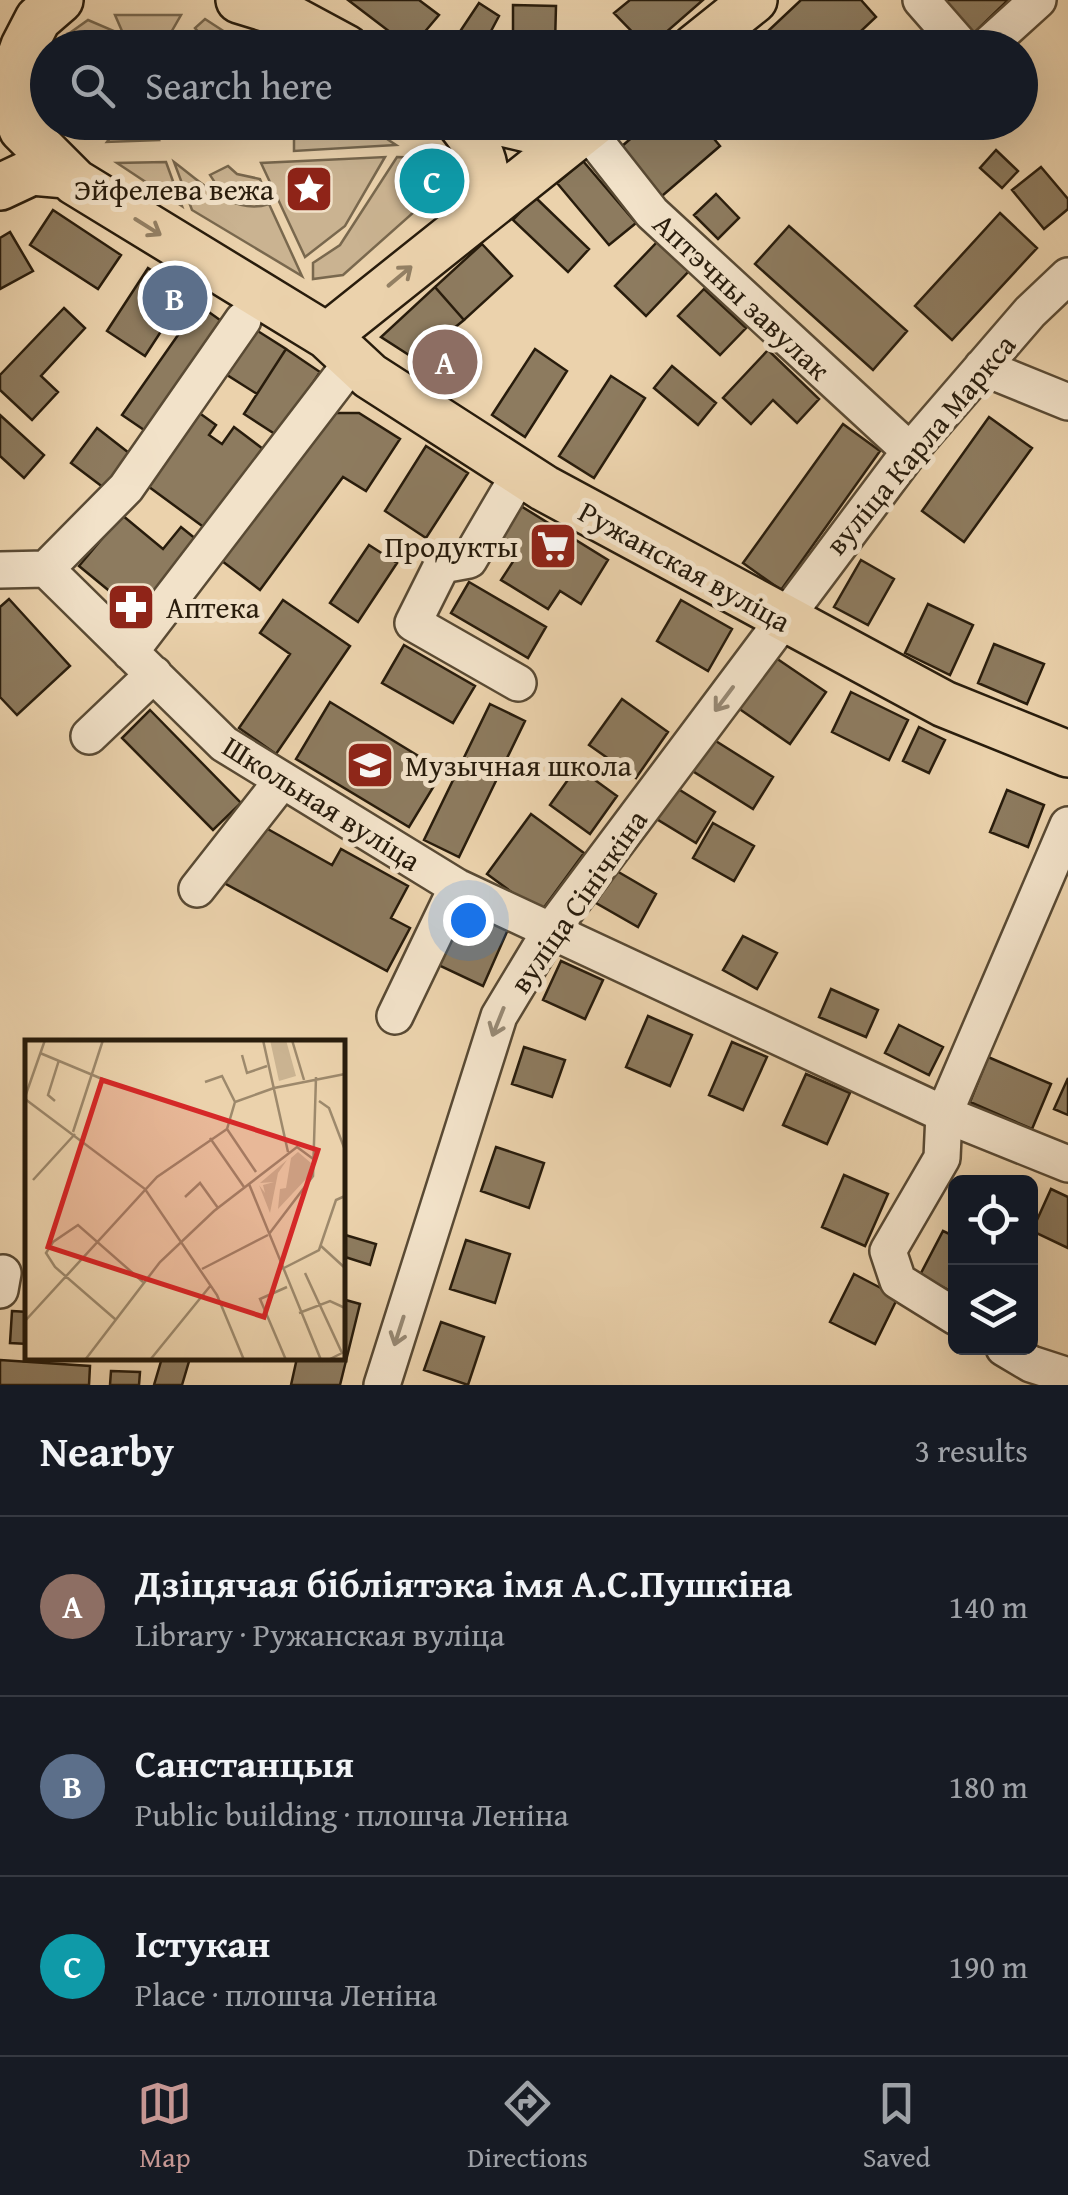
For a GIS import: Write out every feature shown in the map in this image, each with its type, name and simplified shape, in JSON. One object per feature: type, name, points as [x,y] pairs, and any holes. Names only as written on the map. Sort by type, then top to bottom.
[{"type":"main road","points":[[0,24],[56,0]]},
{"type":"main road","name":"Ружанская вуліца","points":[[32,30],[56,0]]},
{"type":"main road","points":[[240,0],[312,30]]},
{"type":"main road","points":[[716,30],[754,0]]},
{"type":"main road","name":"Ружанская вуліца","points":[[30,34],[12,78],[13,105],[22,129],[30,137]]},
{"type":"main road","name":"Ружанская вуліца","points":[[33,140],[66,174],[339,349],[520,473],[782,620],[944,704],[1068,754]]},
{"type":"main road","points":[[472,216],[486,190],[486,171],[474,140]]},
{"type":"main road","points":[[339,349],[472,216],[572,140]]},
{"type":"main road","points":[[0,188],[32,172],[66,174]]},
{"type":"street","points":[[921,0],[947,30]]},
{"type":"street","points":[[1005,30],[1038,0]]},
{"type":"street","name":"Аптэчны завулак","points":[[601,140],[652,214],[910,452]]},
{"type":"street","name":"вуліца Карла Маркса","points":[[782,620],[910,452],[982,367],[1068,276]]},
{"type":"street","points":[[0,570],[55,578],[126,488],[243,320]]},
{"type":"street","points":[[89,736],[142,663],[339,349]]},
{"type":"street","points":[[982,367],[1068,402]]},
{"type":"street","points":[[518,683],[414,623],[442,565],[468,560],[520,473]]},
{"type":"street","name":"Школьная вуліца","points":[[55,578],[224,744],[280,782],[457,887],[944,1114],[1068,1164]]},
{"type":"street","name":"вуліца Сінічкіна","points":[[382,1385],[498,1016],[549,933],[782,620]]},
{"type":"street","points":[[197,889],[280,782]]},
{"type":"street","points":[[948,1312],[898,1281],[888,1251],[942,1158],[944,1114],[1068,824]]},
{"type":"street","points":[[394,1016],[457,887]]},
{"type":"street","points":[[1016,1355],[1068,1376]]},
{"type":"shaded area","points":[[115,15],[181,15],[172,30],[122,30]]},
{"type":"shaded area","points":[[205,19],[222,30],[197,30]]},
{"type":"shaded area","points":[[88,20],[112,30],[74,30]]},
{"type":"shaded area","points":[[294,140],[388,140],[396,145],[294,151]]},
{"type":"shaded area","points":[[385,157],[345,226],[305,257],[261,163]]},
{"type":"shaded area","points":[[397,157],[452,159],[450,180],[343,275],[313,279],[313,263],[340,245]]},
{"type":"shaded area","points":[[166,162],[182,206],[117,163]]},
{"type":"shaded area","points":[[174,162],[230,201],[269,204],[302,276],[192,210]]},
{"type":"shaded area","points":[[228,166],[237,174],[260,179],[267,197],[250,199],[227,193],[210,175]]},
{"type":"building","points":[[348,0],[419,0],[439,15],[426,30],[387,30]]},
{"type":"building","points":[[630,0],[703,0],[669,30],[631,30],[614,13]]},
{"type":"building","points":[[801,0],[861,0],[876,17],[862,30],[769,30]]},
{"type":"building","points":[[940,0],[1008,0],[977,30],[969,30]]},
{"type":"building","points":[[479,3],[499,16],[492,30],[461,30]]},
{"type":"building","points":[[513,5],[556,6],[555,30],[513,30]]},
{"type":"building","points":[[629,140],[715,140],[720,146],[662,196],[621,147]]},
{"type":"building","points":[[996,150],[1018,171],[1002,188],[980,168]]},
{"type":"building","points":[[583,161],[636,223],[609,245],[557,183]]},
{"type":"building","points":[[1041,167],[1068,199],[1068,209],[1044,229],[1012,190]]},
{"type":"building","points":[[716,194],[739,218],[718,239],[694,215]]},
{"type":"building","points":[[535,197],[589,249],[568,272],[513,220]]},
{"type":"building","points":[[53,210],[121,255],[98,289],[30,245]]},
{"type":"building","points":[[1000,213],[1037,248],[952,340],[915,306]]},
{"type":"building","points":[[789,226],[907,331],[873,370],[755,264]]},
{"type":"building","points":[[10,232],[33,271],[0,289],[0,238]]},
{"type":"building","points":[[658,241],[689,271],[646,316],[615,286]]},
{"type":"building","points":[[482,244],[512,276],[464,320],[435,287]]},
{"type":"building","points":[[148,268],[186,293],[145,356],[107,331]]},
{"type":"building","points":[[435,287],[464,320],[448,333],[473,353],[454,384],[381,337]]},
{"type":"building","points":[[704,289],[746,328],[720,355],[678,316]]},
{"type":"building","points":[[199,305],[227,325],[150,434],[122,415]]},
{"type":"building","points":[[64,308],[85,328],[41,376],[58,392],[32,420],[0,390],[0,375]]},
{"type":"building","points":[[253,328],[286,349],[257,394],[224,373]]},
{"type":"building","points":[[286,349],[320,372],[278,436],[244,414]]},
{"type":"building","points":[[535,349],[567,371],[525,437],[492,415]]},
{"type":"building","points":[[768,350],[819,399],[797,423],[773,400],[751,424],[723,398]]},
{"type":"building","points":[[672,366],[716,403],[698,425],[654,388]]},
{"type":"building","points":[[611,376],[645,398],[594,478],[559,456]]},
{"type":"building","points":[[198,412],[216,425],[209,435],[222,444],[234,427],[267,452],[209,531],[145,484]]},
{"type":"building","points":[[330,413],[359,413],[400,439],[366,491],[343,477],[260,590],[222,561]]},
{"type":"building","points":[[0,415],[44,455],[24,478],[0,456]]},
{"type":"building","points":[[989,417],[1032,448],[964,542],[922,511]]},
{"type":"building","points":[[843,424],[880,451],[781,590],[743,563]]},
{"type":"building","points":[[97,428],[138,460],[112,494],[71,463]]},
{"type":"building","points":[[426,446],[468,473],[426,538],[385,511]]},
{"type":"building","points":[[516,503],[608,560],[581,604],[560,591],[548,609],[501,580],[518,554],[494,539]]},
{"type":"building","points":[[122,515],[163,549],[181,527],[202,544],[141,617],[79,566]]},
{"type":"building","points":[[369,545],[397,563],[358,622],[330,603]]},
{"type":"building","points":[[861,560],[894,579],[868,625],[834,607]]},
{"type":"building","points":[[469,582],[546,627],[528,658],[451,613]]},
{"type":"building","points":[[9,599],[70,666],[17,715],[0,697],[0,607]]},
{"type":"building","points":[[283,600],[350,646],[276,754],[239,728],[290,654],[260,633]]},
{"type":"building","points":[[681,600],[732,629],[708,671],[657,641]]},
{"type":"building","points":[[928,604],[973,625],[950,675],[905,653]]},
{"type":"building","points":[[994,644],[1044,664],[1027,704],[978,683]]},
{"type":"building","points":[[404,645],[475,686],[453,723],[382,683]]},
{"type":"building","points":[[773,656],[826,692],[790,744],[738,708]]},
{"type":"building","points":[[851,692],[908,720],[889,760],[832,732]]},
{"type":"building","points":[[622,699],[668,732],[636,778],[589,745]]},
{"type":"building","name":"Музычная школа","points":[[330,702],[443,771],[409,827],[296,759]]},
{"type":"building","points":[[490,704],[525,721],[459,857],[424,840]]},
{"type":"building","points":[[150,710],[241,803],[213,830],[122,738]]},
{"type":"building","points":[[919,727],[945,740],[929,773],[903,761]]},
{"type":"building","points":[[711,738],[773,777],[753,809],[691,770]]},
{"type":"building","points":[[577,767],[617,796],[590,834],[550,805]]},
{"type":"building","points":[[675,787],[715,812],[696,843],[655,818]]},
{"type":"building","points":[[1007,790],[1044,805],[1028,847],[990,832]]},
{"type":"building","points":[[531,814],[584,853],[540,913],[487,874]]},
{"type":"building","points":[[257,823],[332,865],[341,849],[408,886],[391,918],[410,928],[387,971],[224,883]]},
{"type":"building","points":[[713,823],[754,846],[734,881],[693,858]]},
{"type":"building","points":[[615,870],[656,894],[638,927],[596,903]]},
{"type":"building","points":[[460,903],[510,925],[483,986],[434,963]]},
{"type":"building","points":[[743,936],[777,953],[757,989],[723,970]]},
{"type":"building","points":[[561,961],[603,980],[585,1019],[543,1000]]},
{"type":"building","points":[[831,989],[878,1010],[866,1037],[819,1017]]},
{"type":"building","points":[[648,1016],[692,1035],[670,1086],[626,1067]]},
{"type":"building","points":[[899,1025],[943,1047],[929,1075],[885,1053]]},
{"type":"building","points":[[732,1042],[767,1057],[743,1110],[709,1095]]},
{"type":"building","points":[[524,1047],[565,1060],[552,1097],[512,1084]]},
{"type":"building","points":[[988,1057],[1051,1084],[1032,1129],[970,1102]]},
{"type":"building","points":[[806,1074],[850,1093],[827,1144],[783,1125]]},
{"type":"building","points":[[1068,1078],[1068,1115],[1054,1109]]},
{"type":"building","points":[[496,1147],[544,1163],[529,1208],[481,1191]]},
{"type":"building","points":[[844,1175],[888,1194],[865,1246],[822,1227]]},
{"type":"building","points":[[1051,1189],[1068,1197],[1068,1248],[1038,1234],[1038,1218]]},
{"type":"building","points":[[943,1231],[948,1233],[948,1290],[920,1275]]},
{"type":"building","points":[[345,1235],[376,1244],[370,1265],[345,1257]]},
{"type":"building","points":[[466,1240],[510,1254],[495,1303],[450,1289]]},
{"type":"building","points":[[854,1274],[898,1297],[875,1344],[830,1322]]},
{"type":"building","points":[[345,1300],[360,1304],[340,1385],[291,1385],[297,1360],[345,1360]]},
{"type":"building","points":[[12,1311],[25,1312],[25,1344],[10,1343]]},
{"type":"building","points":[[441,1322],[484,1337],[468,1385],[424,1370]]},
{"type":"building","points":[[0,1360],[90,1366],[89,1385],[0,1385]]},
{"type":"building","points":[[161,1360],[189,1360],[182,1385],[154,1385]]},
{"type":"building","points":[[111,1371],[140,1372],[139,1385],[110,1385]]},
{"type":"place","name":"Істукан","points":[[432,181]]},
{"type":"place","name":"Эйфелева вежа","points":[[309,189]]},
{"type":"place","name":"Санстанцыя","points":[[175,298]]},
{"type":"place","name":"Дзіцячая бібліятэка імя А.С.Пушкіна","points":[[445,362]]},
{"type":"place","name":"Продукты","points":[[553,546]]},
{"type":"place","name":"Аптека","points":[[131,607]]},
{"type":"place","name":"Музычная школа","points":[[370,765]]}]
